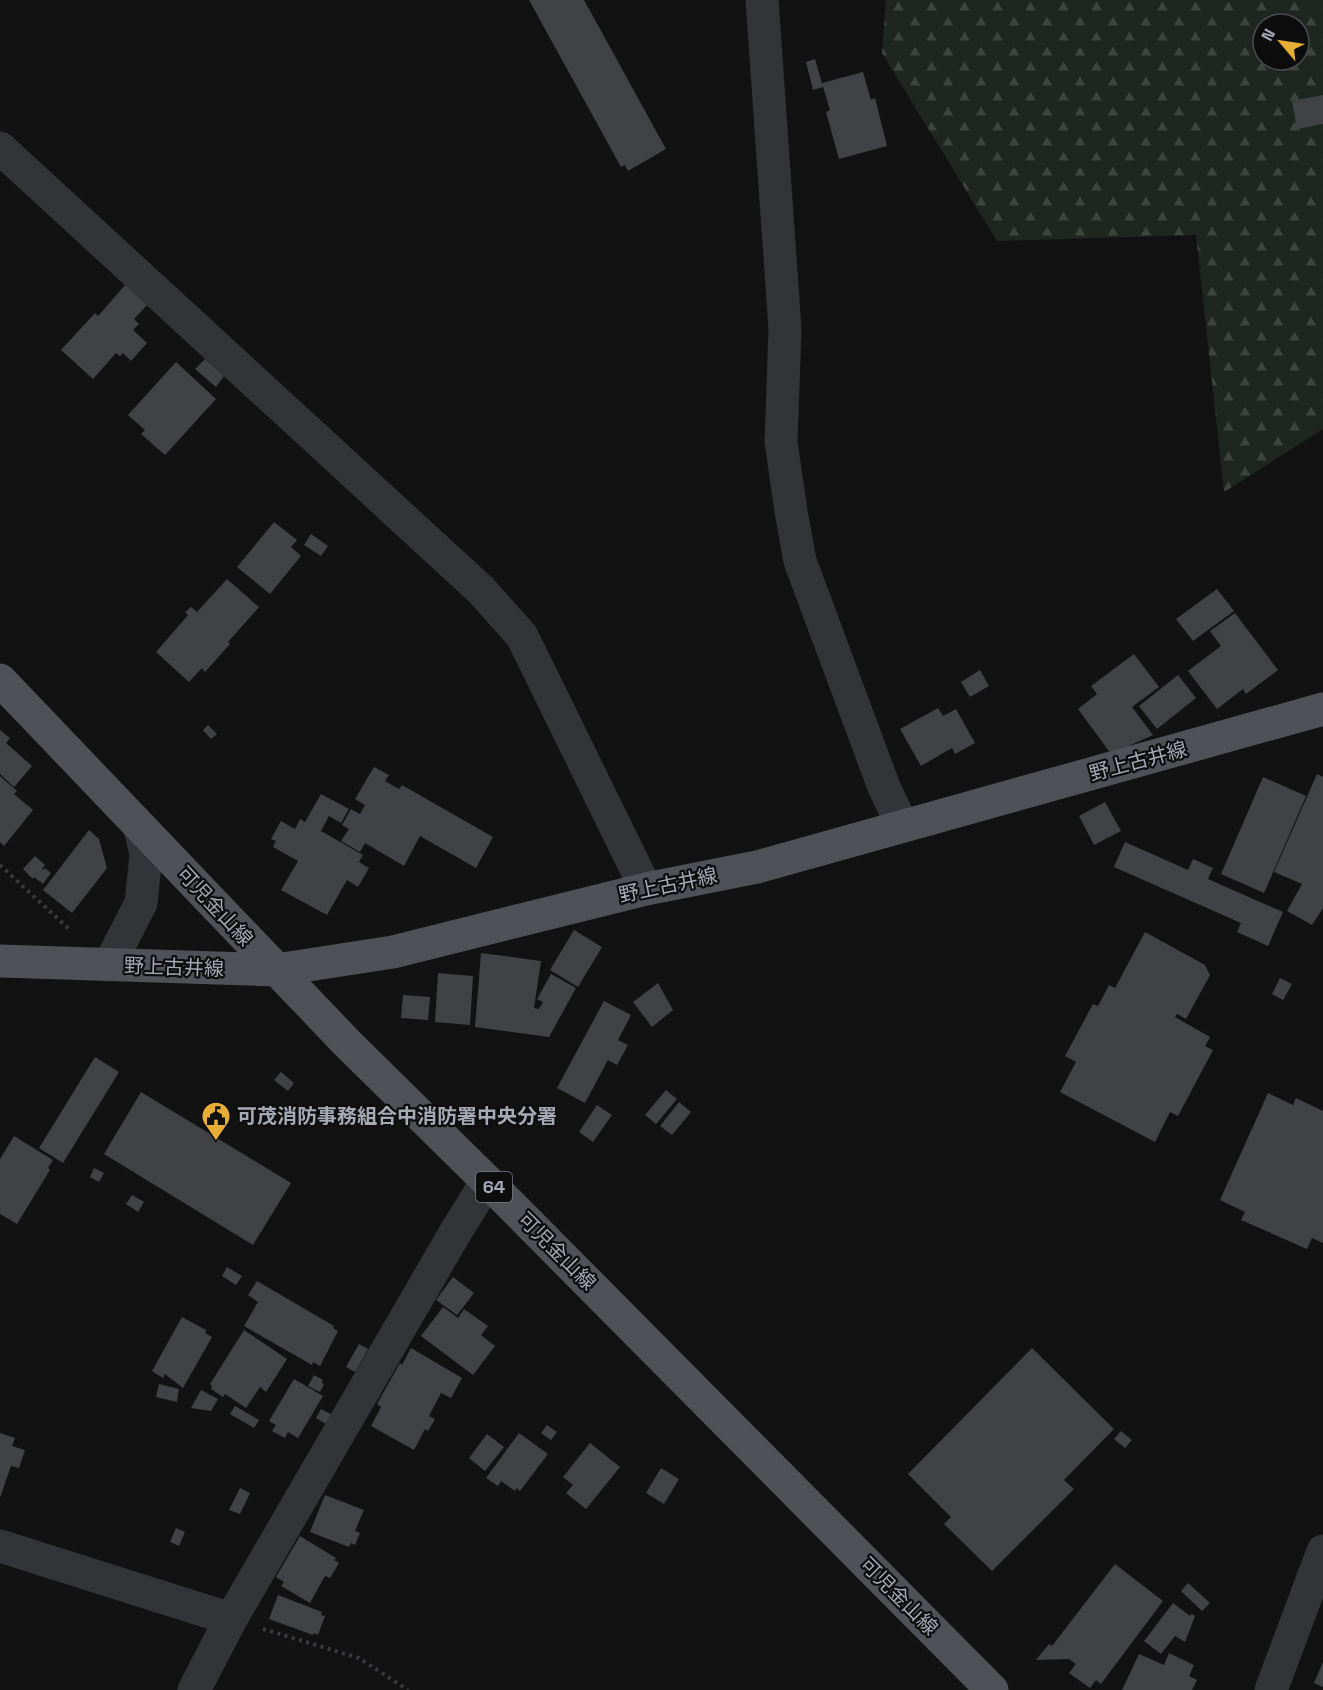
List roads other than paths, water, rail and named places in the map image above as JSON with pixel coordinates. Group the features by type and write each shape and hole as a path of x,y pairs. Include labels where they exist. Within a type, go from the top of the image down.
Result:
{"main road":[{"name":"可児金山線","path":"0,680 370,1067 487,1181 985,1687"},
{"name":"野上古井線","path":"0,961 276,970 393,952 646,889 757,867 1323,709"}],"street":[{"path":"762,0 785,329 781,442 791,511 800,561 884,787 902,825"},
{"path":"0,148 481,590 522,636 646,889"},
{"path":"109,965 141,903 146,855 140,827"},
{"path":"194,1690 231,1619 454,1233 487,1181"},
{"path":"0,1546 231,1619"},
{"path":"1270,1690 1323,1551"}],"place":[{"name":"可茂消防事務組合中消防署中央分署","path":"216,1142"}]}
